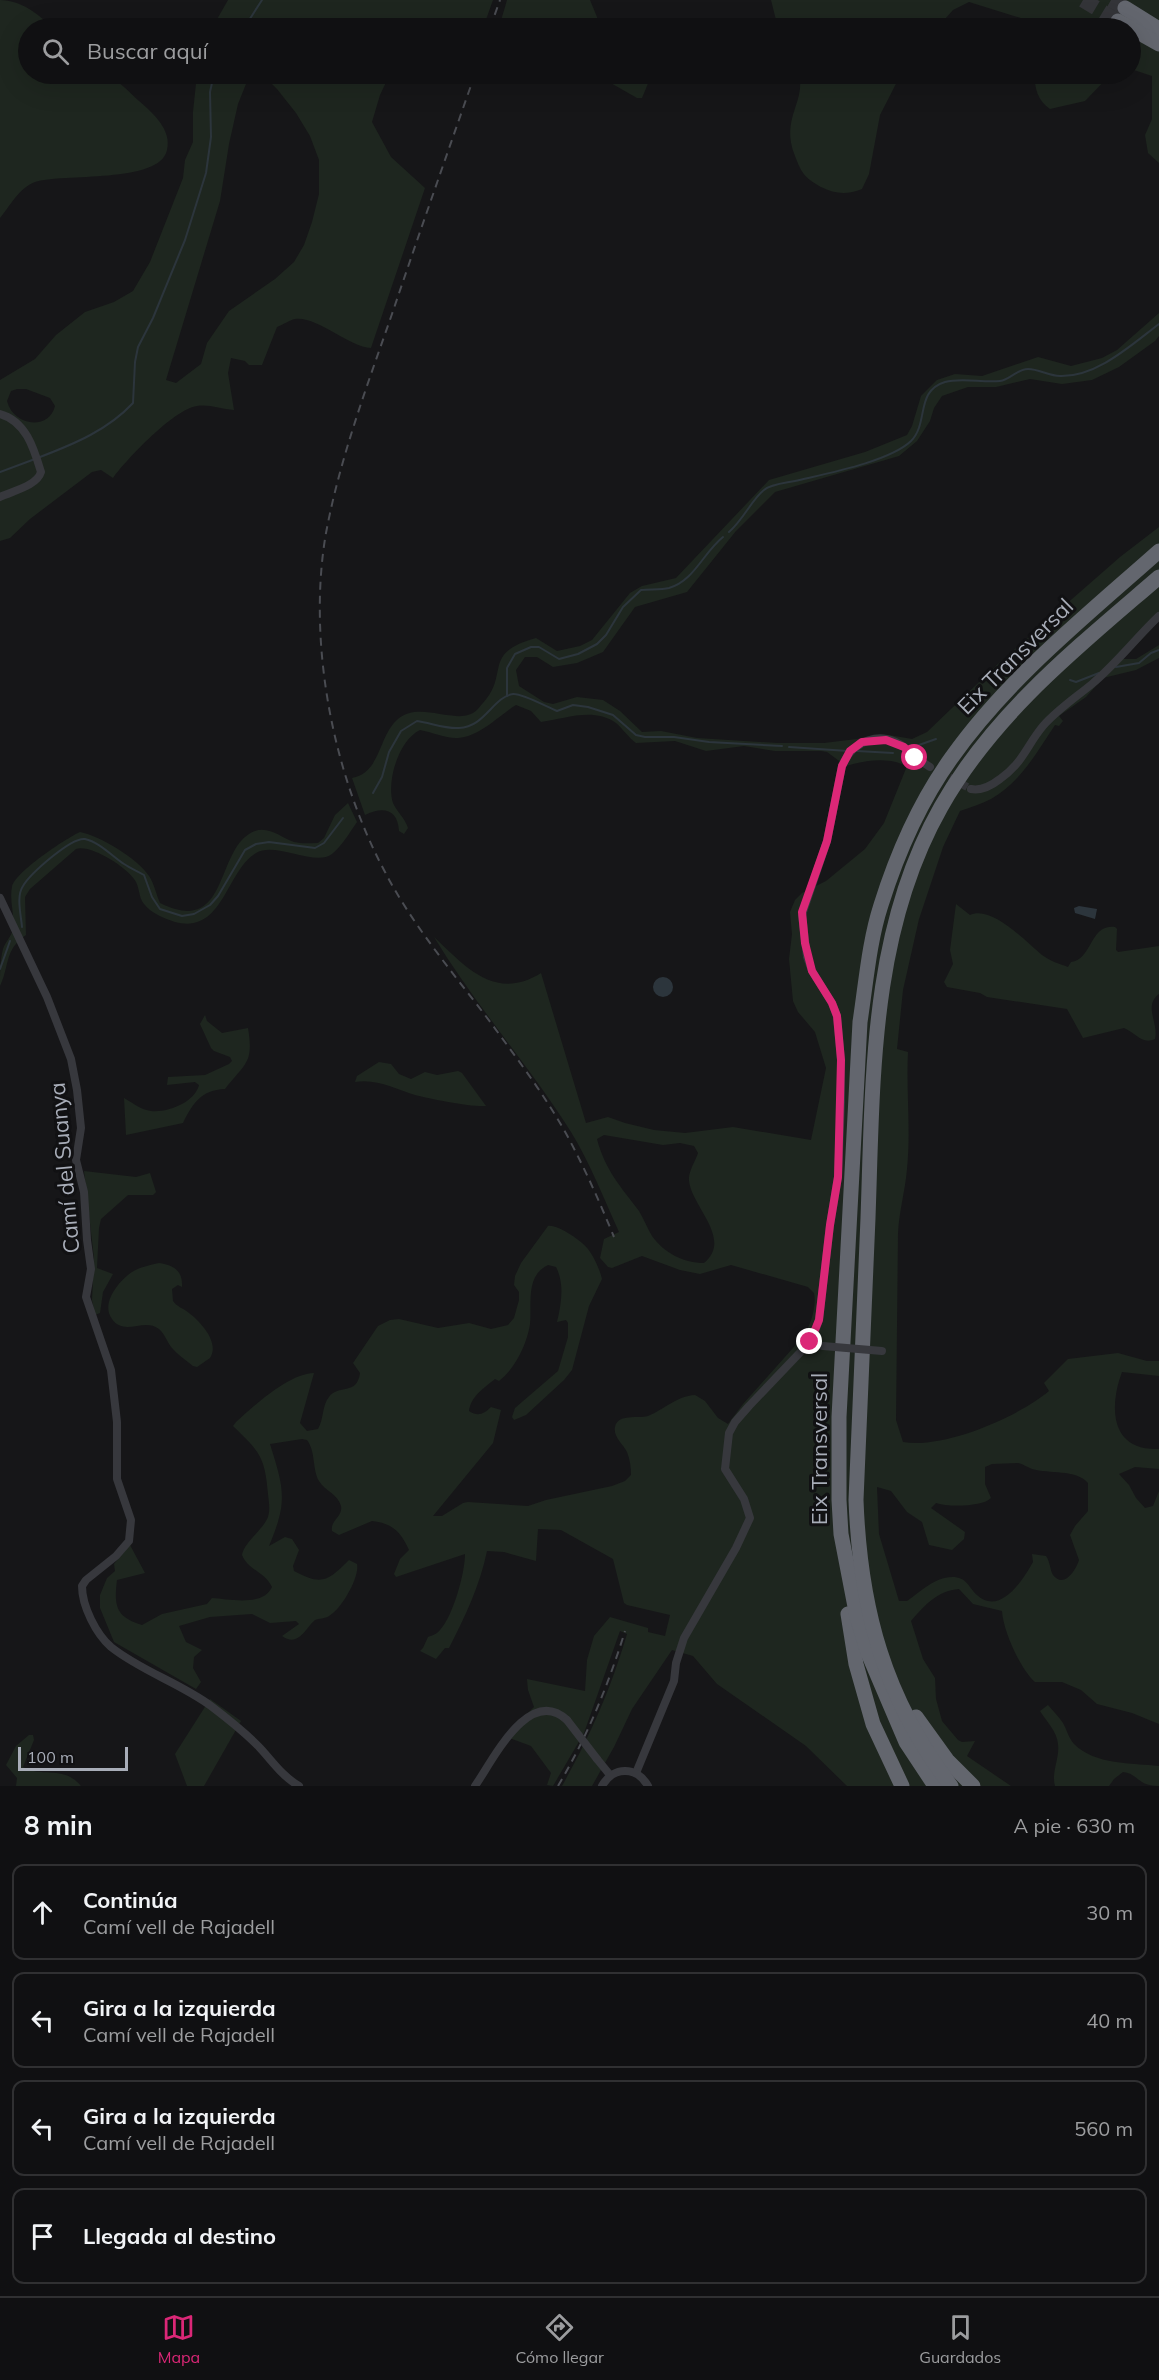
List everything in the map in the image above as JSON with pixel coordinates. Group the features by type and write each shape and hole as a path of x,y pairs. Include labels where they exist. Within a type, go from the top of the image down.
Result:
{"highway":[{"path":"1127,18 1122,14 1132,18"},
{"path":"1141,22 1159,29"},
{"path":"1141,29 1159,44"},
{"name":"Eix Transversal","path":"935,1786 906,1742 868,1653 857,1617 841,1534 839,1418 860,1022 868,962 881,906 924,800 951,757 994,704 1025,673 1159,551"},
{"name":"Eix Transversal","path":"951,1786 920,1741 900,1704 876,1646 861,1574 856,1500 870,1154 885,963 897,911 912,868 941,808 968,766 1007,716 1043,678 1159,577"},
{"path":"841,1534 840,1568 856,1664 873,1724 902,1786"},
{"path":"876,1646 912,1711 947,1760 973,1786"}],"street":[{"path":"0,414 16,421 29,440 40,472 32,483 0,497"},
{"path":"971,789 987,788 1022,760 1042,728 1093,683 1159,616"},
{"path":"636,1773 674,1681 676,1662 684,1638 736,1548 750,1518 744,1499 725,1469 729,1433 749,1406 810,1342 819,1320 838,1177 841,1060 837,1016 832,1003 814,977 807,957 802,922 803,908 827,841 842,766 854,747 867,741 891,741 904,747 930,768"},
{"name":"Camí del Suanya","path":"0,898 47,997 71,1059 81,1128 76,1160 84,1192 91,1269 86,1297 111,1370 115,1397 117,1479 131,1520 129,1541 116,1556 86,1580 82,1586 86,1603 98,1632 111,1647 208,1703 236,1725 285,1778 299,1786"},
{"path":"810,1342 815,1345 886,1351"},
{"path":"475,1786 519,1723 533,1714 550,1710 559,1713 567,1720 610,1775"},
{"path":"602,1786 610,1775 623,1770 636,1773 648,1786"}],"shaded area":[{"path":"0,0 22,5 41,18 18,18 18,84 121,84 160,122 168,143 167,150 160,161 147,168 129,173 35,182 20,193 0,218"},
{"path":"228,0 493,0 487,18 218,18"},
{"path":"507,0 590,0 597,18 502,18"},
{"path":"771,0 1159,0 1159,163 1148,153 1145,135 1152,119 1152,76 1141,72 1141,18 1021,18 969,2 953,10 946,18 776,18"},
{"path":"196,84 246,84 238,104 229,144 220,201 166,380 176,383 201,364 207,343 229,311 275,279 294,262 304,245 312,222 319,194 319,160 310,136 296,113 272,84 385,84 372,122 391,157 425,188 371,348 353,343 304,319 295,319 277,327 262,365 249,365 245,361 231,358 228,373 234,410 211,406 187,409 152,436 113,478 101,470 92,472 30,519 10,538 0,541 0,380 35,359 56,335 85,312 114,302 133,291 150,262 183,178 185,160 193,142","holes":["17,389 26,389 50,398 55,406 51,414 39,422 23,420 16,416 7,401 11,391"]},
{"path":"612,84 648,84 642,98 637,98"},
{"path":"800,84 896,84 880,115 869,174 862,189 846,193 831,191 821,187 802,171 791,143 790,131"},
{"path":"1035,84 1101,84 1085,101 1050,109 1042,102"},
{"path":"1159,313 1159,336 1155,341 1119,367 1092,380 1062,384 1030,379 996,387 968,387 942,396 917,441 899,456 775,492 736,531 687,592 635,607 603,652 577,663 553,667 537,657 525,657 516,670 519,686 544,702 553,704 577,697 603,700 620,711 642,732 661,731 697,738 778,743 824,743 889,735 912,739 927,732 1000,662 1120,557 1159,527 1159,621 1123,659 1136,659 1159,645 1159,658 1136,670 1103,678 1086,697 1059,716 1063,721 1059,726 1055,725 1027,766 1011,784 991,799 960,811 943,847 919,919 903,990 897,1049 908,1052 909,1140 898,1234 896,1420 903,1442 939,1441 980,1429 1036,1401 1049,1391 1044,1383 1068,1359 1118,1353 1147,1361 1159,1361 1159,1376 1122,1372 1115,1399 1115,1412 1122,1435 1131,1443 1143,1448 1159,1449 1159,1469 1135,1467 1119,1474 1145,1508 1153,1506 1159,1491 1159,1724 1132,1713 1097,1704 1081,1690 1062,1682 1035,1682 1013,1649 1005,1628 1002,1611 973,1604 959,1589 938,1596 911,1621 923,1659 935,1678 936,1699 942,1721 958,1740 975,1741 967,1756 1011,1786 847,1786 806,1746 717,1684 693,1656 672,1650 632,1709 592,1786 562,1786 607,1693 627,1634 620,1631 584,1733 553,1786 547,1785 551,1773 531,1746 504,1736 534,1707 527,1679 585,1691 587,1660 594,1636 610,1617 648,1628 648,1632 665,1636 670,1615 624,1603 613,1559 561,1530 538,1529 536,1561 504,1552 487,1551 476,1588 461,1625 449,1648 445,1648 436,1659 420,1651 428,1637 439,1631 445,1623 454,1605 461,1583 465,1554 396,1577 394,1574 400,1559 409,1550 403,1538 390,1526 372,1521 339,1535 332,1531 341,1506 337,1498 319,1481 310,1445 307,1440 302,1439 270,1444 282,1495 279,1517 269,1546 285,1537 292,1539 299,1550 293,1566 294,1571 311,1579 330,1577 349,1560 357,1564 353,1585 334,1613 315,1620 302,1635 293,1640 282,1636 299,1624 296,1621 270,1623 252,1614 210,1617 179,1626 186,1642 202,1650 194,1657 193,1668 201,1682 196,1689 114,1642 100,1608 100,1595 107,1578 115,1571 114,1564 130,1545 145,1573 117,1580 116,1603 121,1614 142,1625 162,1614 207,1604 212,1598 254,1600 268,1593 272,1587 242,1555 246,1546 266,1521 269,1515 269,1505 263,1463 255,1449 233,1426 236,1422 283,1384 314,1373 300,1423 307,1431 318,1429 327,1400 333,1393 355,1385 360,1373 353,1363 378,1326 390,1320 399,1319 438,1328 469,1323 491,1329 508,1325 514,1318 519,1300 519,1292 514,1285 515,1276 521,1263 548,1226 563,1230 585,1246 595,1260 602,1279 589,1306 572,1370 526,1415 514,1420 512,1417 515,1408 558,1371 568,1337 566,1320 557,1322 561,1280 556,1267 548,1265 536,1276 533,1283 530,1324 519,1356 505,1376 499,1381 495,1379 482,1389 470,1406 469,1411 475,1414 483,1413 491,1407 501,1410 493,1443 433,1516 442,1516 468,1502 528,1506 625,1481 631,1475 631,1469 627,1452 615,1434 615,1427 620,1420 648,1416 676,1401 695,1395 705,1401 718,1418 728,1424 801,1339 814,1311 814,1293 808,1287 731,1265 700,1274 680,1270 642,1256 612,1268 608,1267 600,1258 604,1239 619,1232 584,1156 555,1107 467,987 434,937 469,969 495,982 509,984 524,981 541,973 586,1123 608,1117 654,1130 685,1133 733,1127 811,1140 826,1068 815,1032 798,1012 793,1001 789,959 792,934 790,912 795,900 802,893 826,881 865,849 884,823 907,766 892,761 877,760 846,766 827,752 821,751 775,751 744,746 706,751 675,741 636,743 616,723 607,718 579,715 541,722 531,711 516,705 474,734 458,738 420,730 406,743 396,762 391,784 393,803 408,828 404,834 399,831 396,818 388,811 383,810 365,815 352,778 369,769 391,726 407,714 426,712 465,716 474,712 491,692 499,665 508,650 536,638 557,651 580,646 592,640 630,593 642,586 676,578 769,480 865,452 907,435 921,396 937,380 955,374 982,376 1038,357 1071,366 1102,358 1117,350","holes":["604,1135 663,1145 680,1143 694,1146 698,1153 689,1181 713,1233 714,1244 712,1254 704,1263 675,1256 652,1236 639,1211 614,1178 604,1160 597,1139","1018,1463 1032,1469 1077,1476 1088,1483 1088,1511 1070,1535 1079,1560 1072,1573 1065,1579 1057,1579 1053,1575 1046,1556 1032,1554 1033,1562 1023,1578 1002,1599 986,1600 977,1595 964,1581 952,1577 934,1582 907,1601 899,1601 879,1534 877,1487 891,1491 907,1512 922,1522 929,1545 952,1550 964,1539 965,1532 931,1508 936,1503 965,1505 987,1501 991,1498 985,1484 985,1467 992,1464"]},
{"path":"348,803 357,822 332,854 316,858 274,850 256,853 237,873 214,911 204,919 191,924 175,922 154,913 144,904 136,882 123,868 98,853 82,848 76,849 30,889 25,897 26,935 14,946 0,986 3,949 13,929 11,892 15,881 42,856 80,832 98,838 127,855 149,876 160,903 183,911 199,909 210,900 242,840 255,831 270,831 297,843 318,843 324,838 335,815"},
{"path":"956,904 970,915 979,913 998,920 1045,957 1068,967 1071,962 1083,955 1101,930 1107,927 1117,929 1116,950 1118,952 1159,946 1159,994 1152,1004 1155,1039 1146,1041 1124,1028 1083,1038 1067,1009 987,997 980,993 947,987 944,982 953,964 950,950"},
{"path":"1079,906 1097,909 1095,919 1075,913 1074,908"},
{"path":"663,977 670,980 673,987 670,994 663,997 656,994 653,987 656,980"},
{"path":"205,1015 207,1021 222,1033 248,1028 250,1049 243,1068 225,1089 210,1092 199,1099 190,1109 183,1123 126,1135 124,1098 147,1110 158,1111 173,1108 192,1097 199,1085 195,1082 167,1085 168,1077 205,1075 232,1061 230,1057 211,1048 200,1024"},
{"path":"379,1062 391,1064 399,1074 411,1079 425,1072 437,1075 458,1071 462,1073 486,1106 431,1099 378,1083 355,1082 357,1076"},
{"path":"84,1171 136,1177 150,1173 156,1192 153,1195 128,1195 101,1219 97,1268 113,1274 103,1292 100,1313 95,1315 92,1300 94,1258"},
{"path":"159,1263 173,1267 179,1273 182,1287 178,1285 172,1289 173,1301 199,1322 211,1340 213,1346 210,1358 197,1367 174,1351 159,1329 147,1325 123,1326 117,1324 109,1313 110,1299 122,1280 135,1270"},
{"path":"210,1699 241,1721 204,1786 187,1786 175,1754"},
{"path":"1048,1705 1063,1723 1074,1744 1083,1751 1114,1762 1159,1766 1159,1786 1146,1784 1123,1772 1109,1786 1055,1786 1057,1739 1040,1711"},
{"path":"29,1735 33,1735 34,1740 23,1767 38,1772 68,1776 81,1786 16,1786 17,1778 6,1765 16,1746"}],"waterway":[{"path":"250,18 262,0"},
{"path":"40,457 102,429 133,403 138,347 153,318 185,240 206,173 211,137 212,84"},
{"path":"729,532 767,488 872,461 888,455 911,441 920,425 926,400 936,386 958,380 1000,381 1028,369 1052,375 1074,375 1100,366 1159,324"},
{"path":"0,472 35,459"},
{"path":"507,696 507,668 515,654 531,647 539,647 559,659 578,654 597,644 606,635 623,607 641,590 666,589 678,584 692,573 723,537"},
{"path":"1116,667 1139,663 1151,653 1159,650"},
{"path":"1070,680 1076,682 1099,673"},
{"path":"373,793 382,777 389,752 401,731 417,721 448,728 468,726 476,723 500,700 513,694 557,711 573,705 613,715 636,735 645,737 674,737 709,742 782,746"},
{"path":"916,746 936,739"},
{"path":"789,747 848,751"},
{"path":"857,751 893,753"},
{"path":"22,927 19,900 23,886 51,857 79,840 85,839 95,843 144,875 152,897 160,909 182,916 194,914 210,905 218,896 245,850 256,844 269,842 315,848 324,843 343,818"},
{"path":"0,969 10,941"}],"tunnel":[{"path":"1083,0 1113,18"},
{"path":"1111,0 1125,8"},
{"path":"939,772 971,789"}],"railway":[{"path":"494,18 500,0"},
{"path":"472,84 364,395 339,477 326,533 321,575 320,618 323,663 338,751 351,793 385,872 421,931 491,1023 551,1109 581,1163 614,1237"},
{"path":"558,1786 596,1711 625,1631"}],"route":[{"path":"810,1342 819,1320 821,1290 838,1177 841,1060 837,1016 832,1003 814,977 807,957 802,912 827,841 842,766 850,751 862,742 886,740 904,747 915,758"}]}
